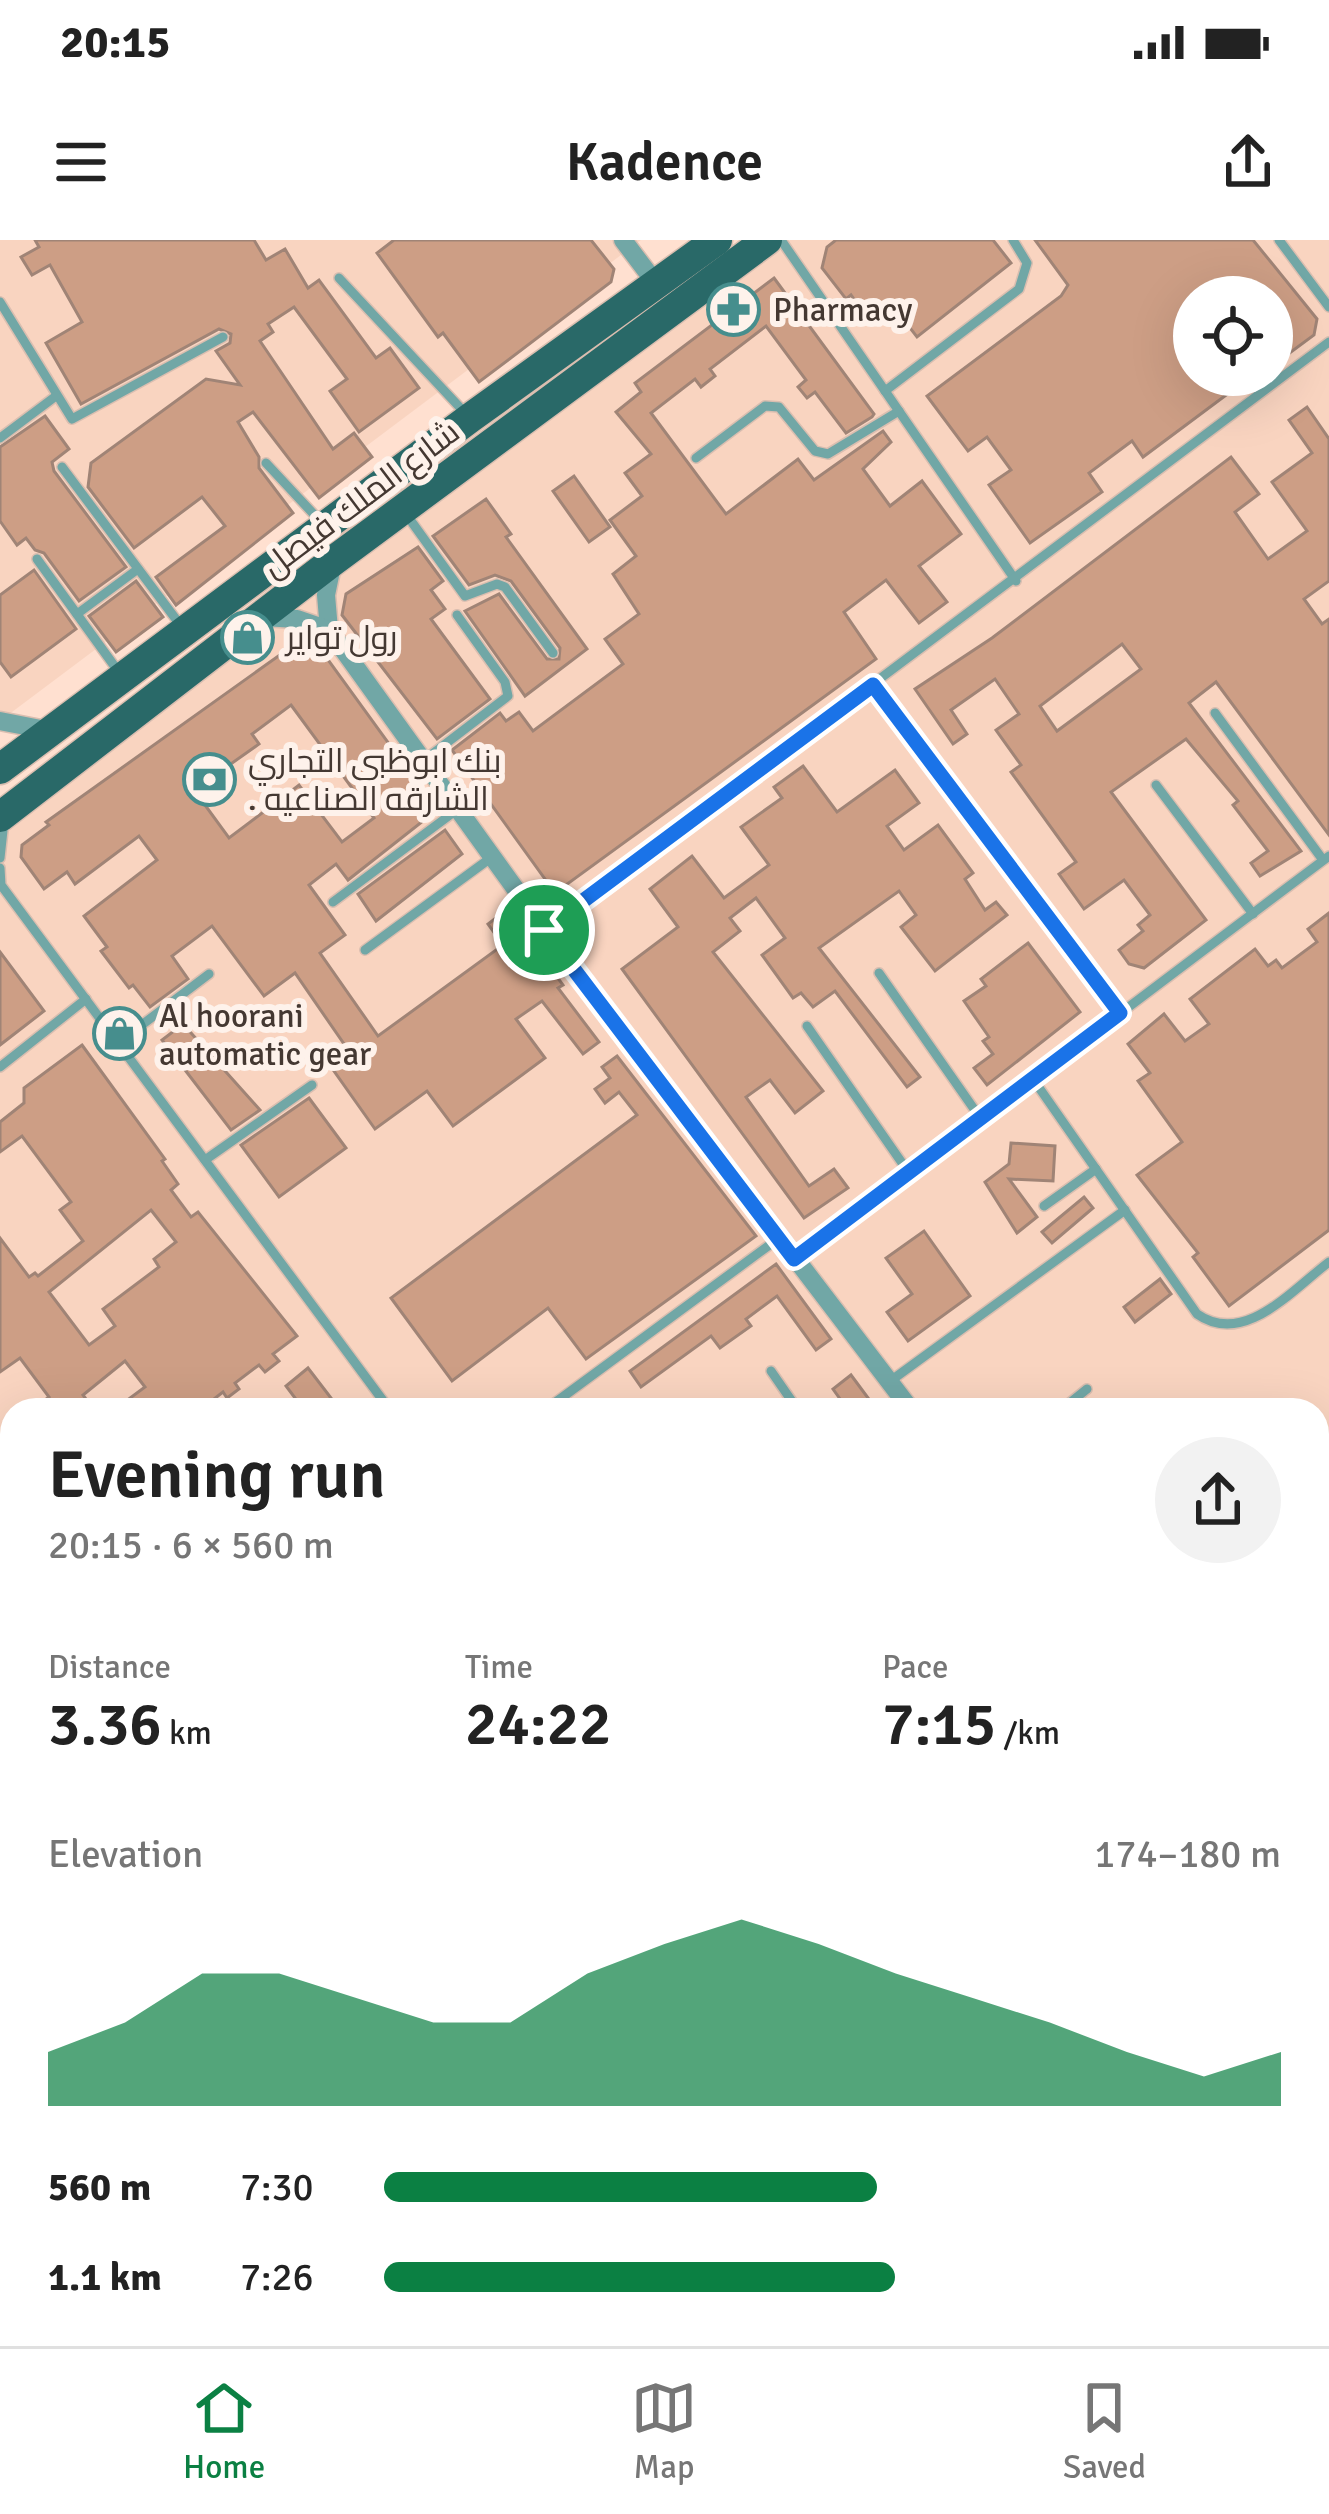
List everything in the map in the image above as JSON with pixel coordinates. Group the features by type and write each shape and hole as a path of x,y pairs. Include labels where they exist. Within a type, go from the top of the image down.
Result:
{"main road":[{"name":"شارع الملك فيصل","path":"0,769 717,240"},
{"name":"شارع الملك فيصل","path":"3,815 333,561 767,240"}],"street":[{"path":"623,240 657,285"},
{"path":"333,561 326,595 329,630 544,930 901,1398"},
{"path":"263,617 297,620 329,630"},
{"path":"0,721 52,731"}],"lane":[{"path":"781,240 1016,580"},
{"path":"885,392 1019,289 1027,263 1013,240"},
{"path":"1279,240 1329,307"},
{"path":"339,278 470,418"},
{"path":"0,302 69,417 77,419 223,338"},
{"path":"544,930 1329,342"},
{"path":"0,438 56,396"},
{"path":"696,458 765,406 779,407 811,446 828,454 898,411"},
{"path":"266,463 325,526"},
{"path":"62,466 185,632"},
{"path":"403,509 465,596 497,584 505,587 553,653"},
{"path":"37,559 123,678"},
{"path":"77,614 138,569"},
{"path":"423,760 508,696 505,682 458,615"},
{"path":"873,685 1120,1013"},
{"path":"794,1259 1326,858 1215,713"},
{"path":"1156,785 1253,914"},
{"path":"333,902 458,809"},
{"path":"0,858 3,815"},
{"path":"365,950 492,856"},
{"path":"0,868 1,885 380,1398"},
{"path":"879,973 981,1119"},
{"path":"118,1043 209,974"},
{"path":"0,1067 86,999"},
{"path":"807,1026 909,1172"},
{"path":"1033,1079 1198,1313 1211,1323 1239,1325 1254,1318 1328,1265"},
{"path":"205,1160 312,1084"},
{"path":"1044,1206 1096,1169"},
{"path":"889,1382 1125,1210"},
{"path":"561,1398 779,1238"},
{"path":"771,1371 790,1398"},
{"path":"1076,1398 1088,1389"}],"shaded area":[{"path":"0,240 641,240 0,721"},
{"path":"790,240 1329,240 1329,1398 0,1398 0,828"}],"building":[{"path":"35,240 254,240 266,260 285,249 308,288 319,280 376,358 390,348 419,388 359,432 330,391 347,379 294,307 268,324 273,332 260,341 333,449 354,433 372,457 319,498 253,412 238,422 259,457 259,468 293,513 176,605 156,577 225,526 202,497 134,548 88,487 91,463 206,379 240,385 216,351 230,343 231,334 219,329 81,404 46,343 82,322 50,265 32,275 21,257 39,247"},
{"path":"394,240 591,240 614,269 611,282 479,382 443,333 438,337 377,253"},
{"path":"836,240 993,240 1011,263 917,337 890,302 868,319 851,295 846,299 822,268 827,247"},
{"path":"1035,240 1253,240 1282,276 1173,276 1173,396 1225,396 1143,457 1132,441 1089,473 1102,492 1030,543 989,485 1011,470 987,437 968,451 927,396 1061,296 1068,285"},
{"path":"774,278 872,417 846,433 815,392 807,398 798,387 806,380 766,326 710,369 715,376 701,387 695,379 651,413 726,514 798,459 814,480 883,431 891,442 863,469 890,506 922,481 961,534 919,566 947,602 919,623 886,580 844,612 876,659 555,893 452,750 500,713 506,721 519,712 533,731 623,664 605,639 639,614 613,574 636,556 610,520 642,496 625,473 651,454 616,412 641,392 635,383"},
{"path":"1293,289 1317,319 1314,335 1293,350"},
{"path":"1307,407 1329,439 1329,581 1304,599 1322,624 1329,619 1329,835 1216,682 1189,703 1301,851 1260,876 1251,863 1268,851 1233,805 1238,801 1186,739 1111,792 1206,920 1144,968 1129,964 1119,950 1143,931 1138,925 1150,915 1124,880 1084,909 1059,874 1076,862 1011,772 1021,765 996,730 1019,714 995,679 951,710 967,734 953,744 915,689 992,638 1231,457 1259,494 1235,512 1268,559 1307,531 1272,482 1312,453 1289,420","holes":["1122,644 1141,669 1057,731 1040,706"]},
{"path":"45,416 69,449 52,462 54,471 126,567 79,601 44,553 26,538 17,545 0,521 0,447"},
{"path":"574,476 610,527 589,542 553,491"},
{"path":"486,499 511,534 506,537 587,649 525,696 465,611 499,594 547,659 559,659 560,648 511,581 495,575 469,585 433,536"},
{"path":"418,547 443,581 431,590 445,609 431,619 490,699 437,739 342,615 346,594"},
{"path":"34,570 76,629 11,677 0,662 0,595"},
{"path":"136,581 163,617 116,652 89,616"},
{"path":"305,637 313,639 437,810 348,880 336,864 309,885 345,935 320,953 378,1036 503,945 488,924 501,914 540,963 544,959 563,985 558,988 599,1042 583,1054 542,1001 516,1019 545,1058 453,1126 427,1091 375,1129 334,1071 353,1057 295,973 264,996 212,926 172,956 188,979 150,1007 133,985 129,988 101,951 107,947 84,916 157,860 139,836 75,884 67,872 44,889 21,857 22,845 49,825 46,822","holes":["291,705 374,818 342,842 299,785 229,838 194,790 259,744 252,734"]},
{"path":"803,766 837,812 895,770 919,803 887,826 904,850 938,825 973,873 965,879 985,910 996,902 1007,915 935,971 901,927 916,915 899,891 819,948 920,1077 907,1087 835,991 813,1007 801,993 793,998 762,955 785,938 756,898 730,918 740,931 713,952 823,1091 795,1113 770,1080 746,1097 809,1186 834,1169 848,1188 804,1218 622,969 678,927 650,889 692,856 724,898 769,865 741,827 782,798 774,787"},
{"path":"445,830 462,854 376,921 358,894"},
{"path":"1329,913 1329,1230 1229,1306 1193,1257 1198,1253 1137,1175 1182,1142 1138,1081 1150,1073 1128,1044 1164,1014 1185,1041 1209,1024 1190,999 1255,949 1268,966 1276,960 1282,968 1317,942 1308,929"},
{"path":"1028,943 1080,1012 987,1085 974,1068 993,1054 983,1041 989,1037 964,1001 986,986 981,979"},
{"path":"0,952 44,1011 0,1045"},
{"path":"183,1024 260,1110 231,1130 162,1040"},
{"path":"82,1045 165,1159 178,1184 171,1190 191,1217 198,1212 297,1336 273,1354 279,1361 265,1372 259,1365 235,1383 239,1389 227,1398 223,1392 215,1398 130,1398 145,1387 125,1361 83,1395 85,1398 48,1398 20,1358 0,1372 0,1238 29,1277 38,1276 83,1241 60,1210 71,1202 22,1136 0,1152 0,1122 24,1103 24,1088","holes":["151,1210 176,1242 154,1259 159,1267 103,1309 115,1326 89,1345 49,1292"]},
{"path":"617,1056 756,1236 586,1359 548,1308 452,1381 391,1298 637,1115 619,1092 605,1103 595,1089 610,1078 602,1067"},
{"path":"309,1098 346,1148 279,1197 241,1145"},
{"path":"1011,1143 1055,1146 1053,1181 1009,1179 1037,1217 1017,1233 985,1182 1009,1164"},
{"path":"1084,1197 1093,1208 1052,1243 1042,1232"},
{"path":"924,1231 970,1296 908,1341 887,1312 912,1294 886,1258"},
{"path":"776,1264 831,1339 816,1350 777,1296 746,1319 751,1326 720,1348 711,1336 641,1387 630,1371"},
{"path":"1160,1279 1171,1294 1135,1322 1124,1307"},
{"path":"308,1368 331,1398 295,1398 286,1386"},
{"path":"851,1375 868,1398 839,1398 833,1389"}],"place":[{"name":"Pharmacy","path":"734,309"},
{"name":"رول تواير","path":"247,637"},
{"name":"بنك ابوظبي التجاري . الشارقه الصناعيه","path":"209,779"},
{"name":"Al hoorani automatic gear","path":"120,1034"}],"route":[{"path":"873,685 1120,1013 794,1259 544,930 873,685"}]}
